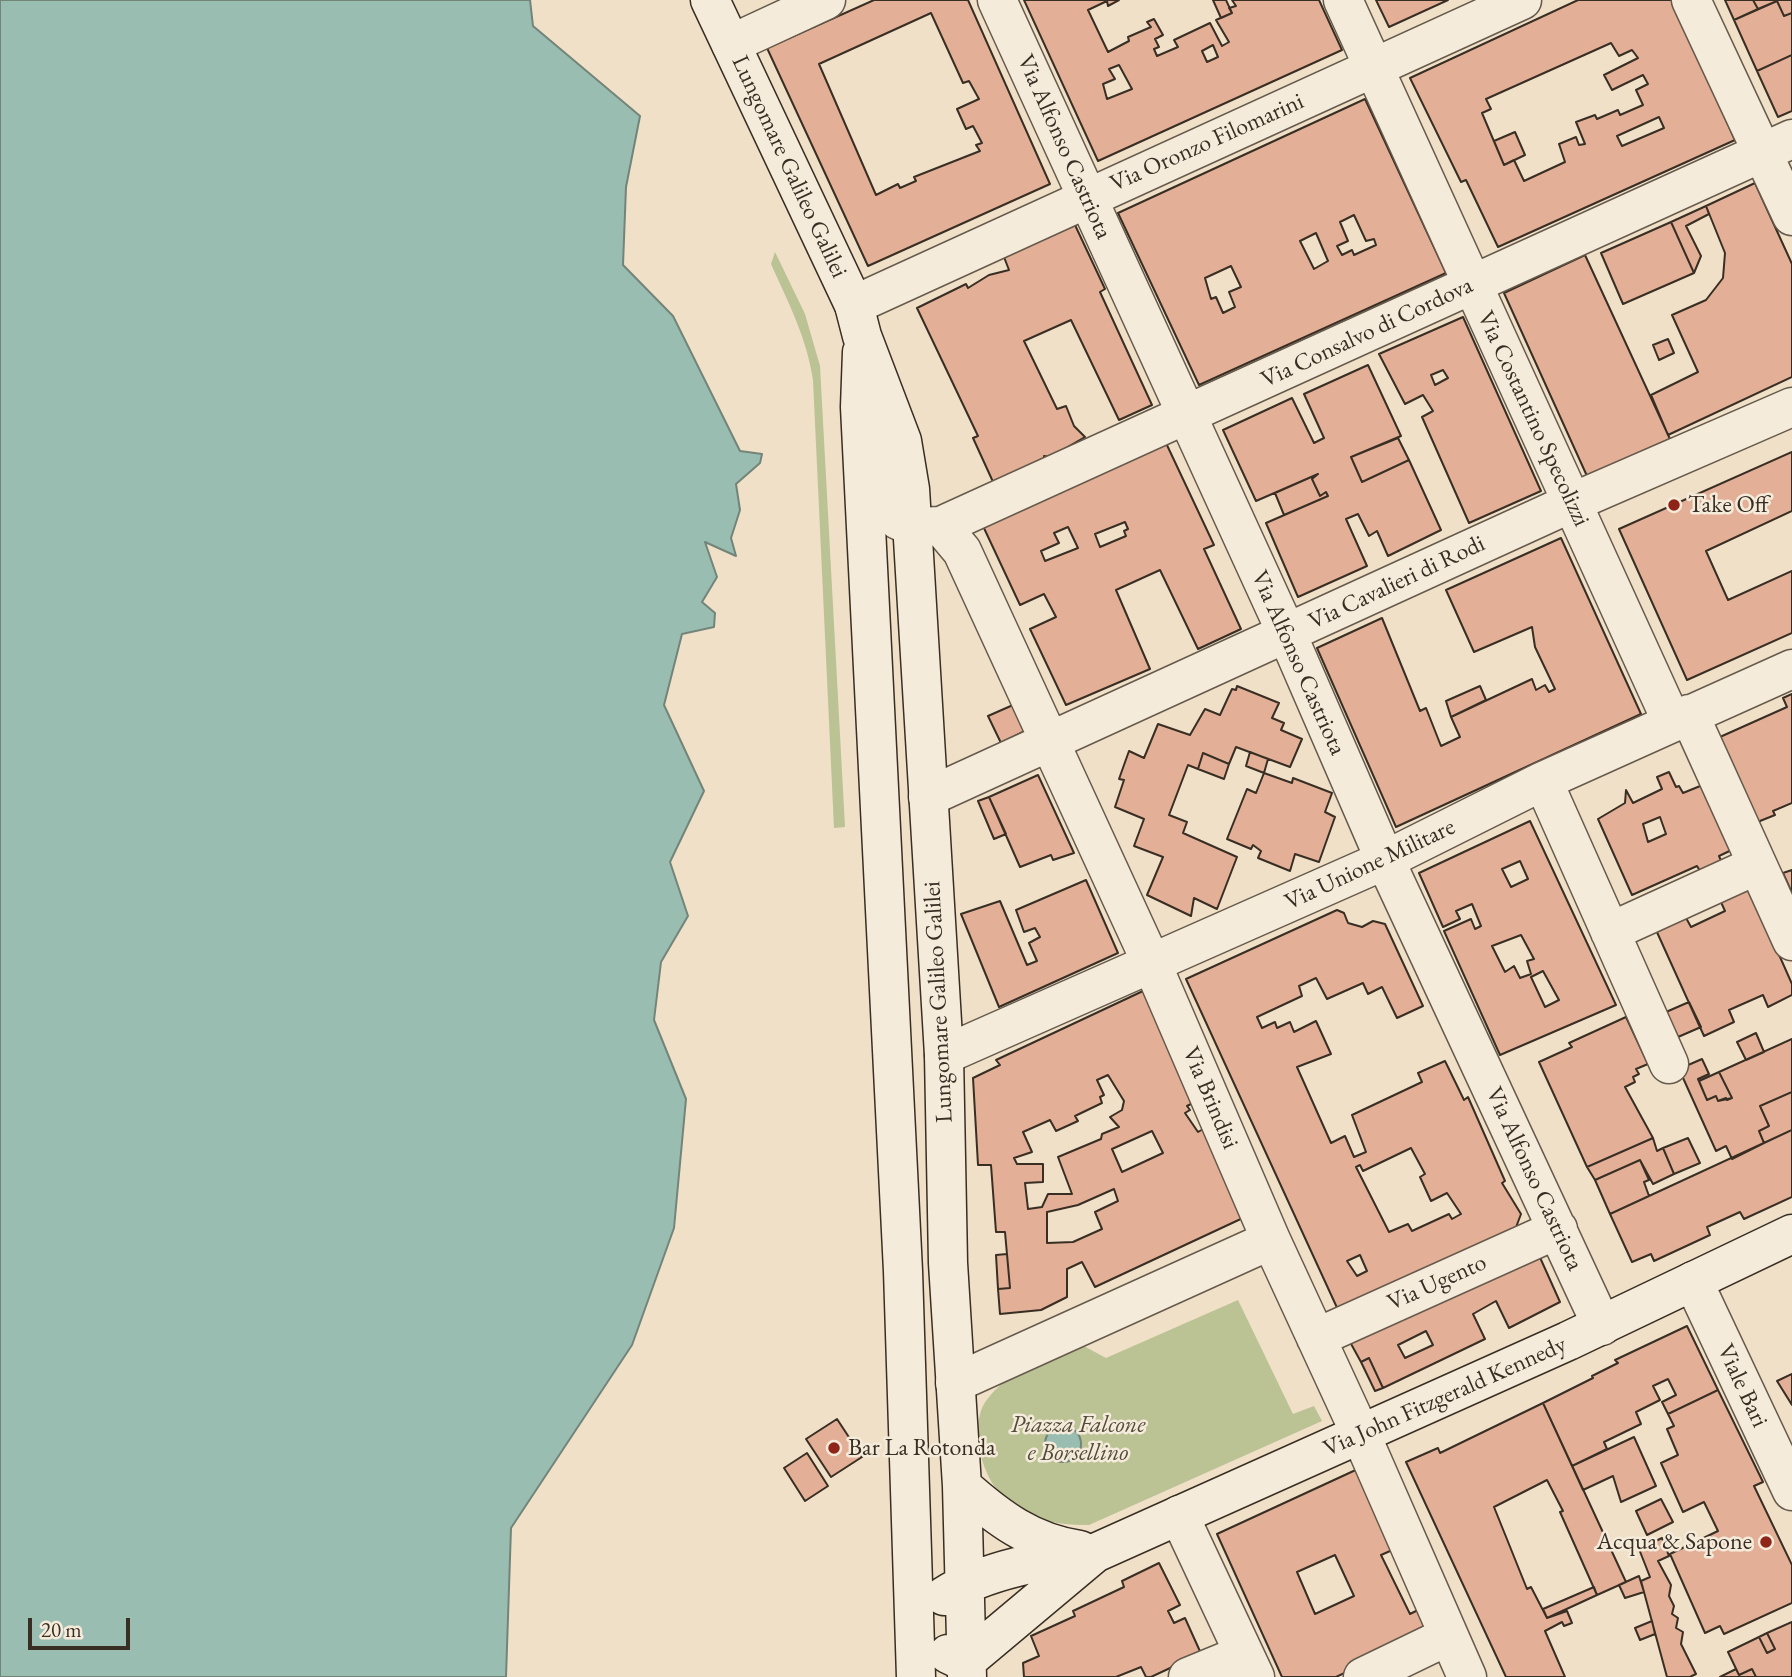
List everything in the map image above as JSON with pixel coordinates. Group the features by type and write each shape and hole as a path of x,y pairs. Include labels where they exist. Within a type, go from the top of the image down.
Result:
{"street":[{"name":"Lungomare Galileo Galilei","path":"710,0 858,320 902,441 927,526 922,654 944,1055 948,1263 962,1486 966,1669"},
{"path":"731,44 826,0"},
{"name":"Via Alfonso Castriota","path":"997,0 1287,634 1385,860 1602,1326"},
{"name":"Via Costantino Specolizzi","path":"1343,0 1571,503 1757,866 1792,941"},
{"name":"Via Oronzo Filomarini","path":"858,320 1086,198 1522,0"},
{"path":"1691,0 1777,146 1792,216"},
{"name":"Via Consalvo di Cordova","path":"927,526 1186,416 1777,146"},
{"name":"Lungomare Galileo Galilei","path":"858,320 860,407 903,1271 916,1677"},
{"name":"Via Brindisi","path":"860,407 874,426 886,450 891,508 898,520 927,526 962,551 1153,964 1271,1240 1361,1435 1467,1677"},
{"name":"Via Cavalieri di Rodi","path":"880,801 928,797 1571,503 1792,407"},
{"path":"873,653 922,654"},
{"name":"Via Unione Militare","path":"944,1055 1385,860 1543,781 1792,669"},
{"path":"1543,781 1669,1064"},
{"path":"1610,932 1757,866"},
{"path":"891,1055 944,1055"},
{"name":"Via Ugento","path":"1316,1338 1558,1229"},
{"path":"955,1383 1271,1240"},
{"name":"Via John Fitzgerald Kennedy","path":"1096,1553 1602,1326 1693,1281 1790,1241"},
{"name":"Viale Bari","path":"1693,1281 1792,1491"},
{"path":"962,1486 999,1518 1034,1538 1054,1546 1096,1553"},
{"path":"1179,1515 1249,1665 1188,1677"},
{"path":"1096,1553 966,1669 913,1628 937,1601 964,1584 1050,1560 1096,1553"},
{"path":"1363,1677 1448,1636"}],"green space":[{"path":"775,252 805,314 820,366 845,827 834,828 813,380 802,335 771,264"},
{"name":"Piazza Falcone e Borsellino","path":"1238,1300 1293,1414 1314,1406 1322,1421 1089,1525 1049,1522 1032,1516 1017,1509 993,1485 979,1448 978,1424 986,1401 1005,1381 1029,1366 1080,1344 1106,1358"}],"water":[{"path":"0,0 530,0 533,26 640,116 626,187 623,265 673,316 740,451 762,454 760,463 736,484 740,510 731,538 736,556 705,542 717,577 702,602 715,613 714,627 682,634 664,705 704,791 670,862 688,916 661,962 654,1020 686,1099 674,1228 632,1345 511,1528 506,1677 0,1677"},
{"path":"1063,1426 1076,1431 1081,1444 1076,1457 1063,1462 1050,1457 1045,1444 1050,1431"}],"building":[{"path":"874,0 968,0 1050,184 868,266 767,48","holes":["931,13 963,83 969,81 979,99 957,109 966,129 973,126 982,143 976,145 980,151 914,177 916,181 900,188 898,184 876,195 819,64"]},
{"path":"1024,0 1119,0 1108,6 1107,1 1088,10 1108,52 1129,41 1128,37 1151,27 1147,22 1154,19 1163,35 1155,39 1159,47 1154,49 1157,56 1178,47 1174,40 1210,23 1222,46 1229,42 1216,20 1232,13 1229,8 1236,6 1232,0 1319,0 1342,50 1098,161","holes":["1213,45 1218,57 1207,62 1202,51","1119,65 1132,89 1107,99 1103,84 1115,79 1109,69"]},
{"path":"1213,0 1226,0 1232,13 1221,18"},
{"path":"1376,0 1448,0 1389,27"},
{"path":"1578,0 1672,0 1735,140 1498,247 1466,180 1461,182 1410,78","holes":["1611,43 1619,56 1632,50 1638,58 1604,75 1612,90 1643,75 1648,84 1636,90 1643,105 1620,115 1618,110 1597,119 1595,115 1576,122 1585,144 1579,145 1576,137 1559,144 1565,162 1524,181 1514,160 1504,165 1482,113 1491,109 1486,99","1659,117 1664,128 1622,146 1617,136"]},
{"path":"1725,0 1753,0 1758,9 1734,20"},
{"path":"1753,0 1792,0 1792,13 1784,16 1777,1 1758,9"},
{"path":"1777,1 1784,16 1792,13 1792,55 1757,71 1734,20"},
{"path":"1792,55 1792,111 1778,117 1757,71"},
{"path":"1365,99 1446,273 1199,385 1118,213","holes":["1354,215 1366,241 1374,239 1376,245 1354,255 1352,250 1342,255 1337,246 1348,241 1340,222","1316,233 1328,261 1314,269 1300,241","1231,266 1241,287 1229,292 1235,307 1223,313 1216,297 1211,299 1205,278"]},
{"path":"1515,132 1525,155 1504,165 1494,141"},
{"path":"1755,183 1792,264 1792,377 1668,435 1651,395 1698,372 1672,315 1706,300 1723,278 1725,253 1706,206"},
{"path":"1706,206 1709,214 1686,226 1701,256 1694,273 1671,222"},
{"path":"1671,222 1694,273 1623,304 1601,253"},
{"path":"1075,225 1105,289 1100,292 1152,405 1119,420 1071,320 1024,341 1057,409 1066,406 1074,426 1085,437 1050,457 1044,456 1045,462 994,484 973,438 978,436 917,308 966,284 968,288 989,275 1009,270 1004,257"},
{"path":"1585,255 1670,439 1587,476 1504,293"},
{"path":"1463,317 1541,491 1469,523 1422,417 1433,411 1423,395 1405,404 1379,354","holes":["1443,370 1448,378 1435,385 1431,375"]},
{"path":"1668,339 1674,353 1659,360 1653,345"},
{"path":"1368,365 1401,436 1351,457 1362,482 1409,460 1441,530 1388,556 1377,531 1369,536 1358,514 1346,519 1367,566 1298,597 1266,523 1328,496 1326,492 1320,496 1312,479 1318,474 1256,501 1223,430 1292,398 1314,443 1324,438 1304,394"},
{"path":"1398,438 1409,460 1362,482 1351,457"},
{"path":"1166,443 1214,545 1204,549 1241,629 1198,649 1160,570 1116,590 1150,669 1066,705 1030,629 1056,617 1044,594 1020,605 983,526","holes":["1125,522 1128,529 1124,531 1126,536 1100,547 1095,534","1068,527 1078,548 1045,561 1041,551 1059,543 1054,533"]},
{"path":"1792,452 1792,511 1706,551 1728,600 1792,571 1792,633 1687,680 1619,529"},
{"path":"1318,474 1312,479 1320,496 1326,492 1328,496 1284,515 1275,493"},
{"path":"1561,538 1641,714 1396,827 1317,648 1382,618 1420,711 1426,708 1441,746 1460,737 1451,717 1532,679 1536,690 1545,685 1549,692 1555,689 1535,647 1532,627 1474,652 1446,590"},
{"path":"1237,686 1279,703 1272,718 1284,723 1281,730 1302,739 1290,767 1236,747 1229,764 1203,753 1198,769 1188,765 1169,815 1187,822 1183,833 1237,857 1217,909 1194,898 1191,916 1147,895 1163,857 1134,846 1144,819 1115,807 1124,780 1119,779 1129,751 1144,758 1158,724 1190,735 1205,709 1220,715 1232,689 1236,690"},
{"path":"1480,686 1486,700 1451,717 1446,701"},
{"path":"1792,694 1792,803 1773,811 1775,815 1750,825 1711,741 1787,707 1783,698"},
{"path":"1013,705 1025,731 1001,743 988,716"},
{"path":"1250,752 1268,759 1264,773 1246,766"},
{"path":"1203,753 1229,764 1224,779 1198,769"},
{"path":"1669,772 1676,787 1679,786 1683,793 1710,782 1738,847 1719,856 1724,868 1703,876 1697,866 1632,895 1598,819 1625,803 1626,790 1633,803 1662,789 1657,777","holes":["1660,817 1666,834 1648,842 1643,824"]},
{"path":"1264,773 1292,783 1293,778 1332,793 1325,812 1335,817 1319,862 1295,854 1290,871 1258,858 1261,851 1253,845 1251,849 1227,839 1247,789 1256,793"},
{"path":"1038,775 1074,853 1053,860 1051,855 1020,867 989,797"},
{"path":"989,797 1006,834 994,839 978,801"},
{"path":"1530,821 1616,1005 1500,1055 1444,931 1471,919 1475,929 1481,926 1472,904 1456,911 1460,919 1443,927 1419,873","holes":["1520,861 1528,879 1511,887 1502,869","1521,935 1534,959 1527,961 1531,974 1520,978 1514,966 1505,972 1492,946","1543,971 1559,1000 1545,1007 1531,977"]},
{"path":"1792,870 1792,893 1783,873"},
{"path":"1086,880 1118,953 999,1007 961,914 1000,901 1027,965 1037,961 1029,943 1040,937 1035,928 1024,932 1016,910"},
{"path":"1749,887 1792,984 1792,995 1768,1007 1763,995 1729,1010 1734,1022 1704,1036 1656,930 1685,916 1691,927 1725,911 1720,900"},
{"path":"1337,910 1344,913 1348,923 1362,927 1373,921 1385,924 1423,1006 1397,1018 1382,987 1368,994 1363,983 1327,999 1316,978 1299,986 1302,996 1257,1017 1262,1028 1275,1022 1277,1028 1290,1022 1294,1032 1316,1021 1331,1054 1297,1067 1331,1143 1345,1136 1354,1157 1366,1152 1352,1115 1422,1082 1418,1073 1445,1061 1464,1100 1468,1097 1505,1181 1502,1183 1521,1214 1515,1230 1339,1312 1186,979","holes":["1411,1148 1425,1174 1420,1177 1431,1201 1447,1193 1461,1214 1452,1219 1449,1214 1412,1231 1408,1224 1389,1232 1356,1167 1360,1165 1363,1171","1360,1255 1367,1271 1357,1276 1347,1261"]},
{"path":"1143,991 1195,1102 1187,1106 1190,1110 1185,1113 1198,1132 1205,1128 1245,1217 1095,1287 1082,1262 1067,1269 1067,1297 1041,1310 1000,1314 998,1289 1010,1288 1005,1232 996,1232 991,1165 978,1165 973,1078 1000,1065 996,1060","holes":["1108,1075 1124,1101 1122,1110 1110,1117 1119,1127 1102,1134 1101,1139 1058,1157 1072,1194 1048,1194 1042,1207 1028,1209 1025,1183 1043,1182 1043,1164 1017,1164 1014,1158 1032,1152 1023,1132 1050,1120 1056,1131 1078,1121 1075,1116 1102,1103 1100,1097 1104,1095 1097,1080","1152,1131 1163,1153 1122,1172 1112,1149","1114,1189 1118,1201 1095,1212 1102,1229 1073,1242 1047,1243 1047,1212 1078,1205"]},
{"path":"1689,1002 1701,1027 1678,1037 1666,1012"},
{"path":"1626,1017 1648,1064 1636,1069 1639,1074 1633,1077 1635,1082 1625,1087 1653,1138 1587,1167 1539,1062 1572,1047 1569,1043"},
{"path":"1756,1033 1764,1052 1746,1060 1737,1042"},
{"path":"1792,1039 1792,1092 1760,1106 1769,1126 1759,1131 1764,1143 1732,1159 1726,1146 1716,1151 1679,1069 1702,1059 1709,1074 1698,1079 1707,1100 1716,1096 1718,1101 1727,1100 1732,1098 1719,1072"},
{"path":"1719,1072 1732,1098 1718,1101 1716,1096 1707,1100 1699,1081"},
{"path":"1792,1092 1792,1130 1764,1143 1759,1131 1769,1126 1760,1106"},
{"path":"1792,1130 1792,1197 1744,1219 1740,1212 1707,1227 1710,1235 1654,1261 1651,1254 1632,1262 1610,1214"},
{"path":"1653,1138 1657,1151 1663,1148 1674,1174 1653,1184 1640,1160 1595,1180 1587,1167"},
{"path":"1688,1138 1700,1163 1674,1174 1663,1148"},
{"path":"1640,1160 1649,1180 1644,1182 1649,1196 1610,1214 1595,1180"},
{"path":"1538,1253 1560,1302 1509,1328 1496,1301 1473,1314 1485,1339 1383,1388 1369,1358 1361,1362 1350,1342","holes":["1426,1331 1433,1345 1405,1358 1398,1345"]},
{"path":"1007,1254 1010,1288 998,1289 996,1255"},
{"path":"1687,1326 1718,1390 1668,1414 1662,1402 1676,1395 1668,1379 1653,1386 1660,1400 1636,1412 1641,1424 1604,1442 1607,1449 1572,1466 1543,1403 1618,1363 1615,1360"},
{"path":"1369,1358 1383,1388 1375,1391 1361,1362"},
{"path":"1792,1374 1792,1405 1777,1381"},
{"path":"1718,1390 1763,1482 1754,1486 1792,1565 1792,1603 1724,1634 1720,1626 1705,1633 1670,1554 1718,1531 1704,1502 1683,1512 1661,1463 1678,1455 1667,1429 1674,1426 1668,1414"},
{"path":"1543,1403 1626,1582 1597,1595 1560,1512 1563,1511 1547,1480 1494,1507 1527,1589 1531,1587 1547,1618 1567,1611 1572,1623 1564,1626 1562,1622 1545,1631 1565,1677 1506,1677 1406,1462 1438,1448 1440,1453"},
{"name":"Bar La Rotonda","path":"837,1419 862,1457 831,1477 806,1439"},
{"path":"1634,1437 1656,1486 1621,1502 1613,1476 1583,1490 1572,1466"},
{"path":"807,1453 828,1486 805,1501 784,1468"},
{"path":"1360,1468 1397,1548 1381,1555 1410,1614 1422,1608 1432,1632 1336,1677 1282,1677 1217,1534","holes":["1335,1555 1354,1596 1315,1614 1297,1572"]},
{"path":"1661,1499 1673,1522 1647,1535 1636,1511"},
{"path":"1662,1538 1669,1556 1658,1561 1671,1585 1669,1596 1674,1606 1672,1614 1678,1618 1676,1628 1683,1632 1681,1644 1696,1674 1690,1677 1667,1677 1641,1581 1650,1577 1639,1549"},
{"path":"1159,1563 1180,1605 1168,1611 1174,1623 1185,1618 1203,1658 1183,1662 1151,1677 1146,1677 1141,1667 1116,1677 1024,1677 1023,1663 1039,1656 1031,1636 1075,1616 1073,1611 1124,1587 1122,1581"},
{"path":"1639,1576 1644,1592 1625,1598 1619,1585"},
{"path":"1594,1587 1597,1595 1547,1618 1543,1609"},
{"path":"1652,1621 1655,1634 1640,1640 1635,1628"},
{"path":"1792,1622 1792,1677 1756,1677 1752,1669 1739,1675 1728,1652 1759,1637 1767,1653 1775,1649 1767,1633"},
{"path":"1767,1633 1775,1649 1767,1653 1759,1637"},
{"path":"1736,1669 1739,1675 1752,1669 1756,1677 1720,1677"}],"place":[{"name":"Take Off","path":"1674,505"},
{"name":"Bar La Rotonda","path":"834,1448"},
{"name":"Acqua & Sapone","path":"1766,1542"}]}
